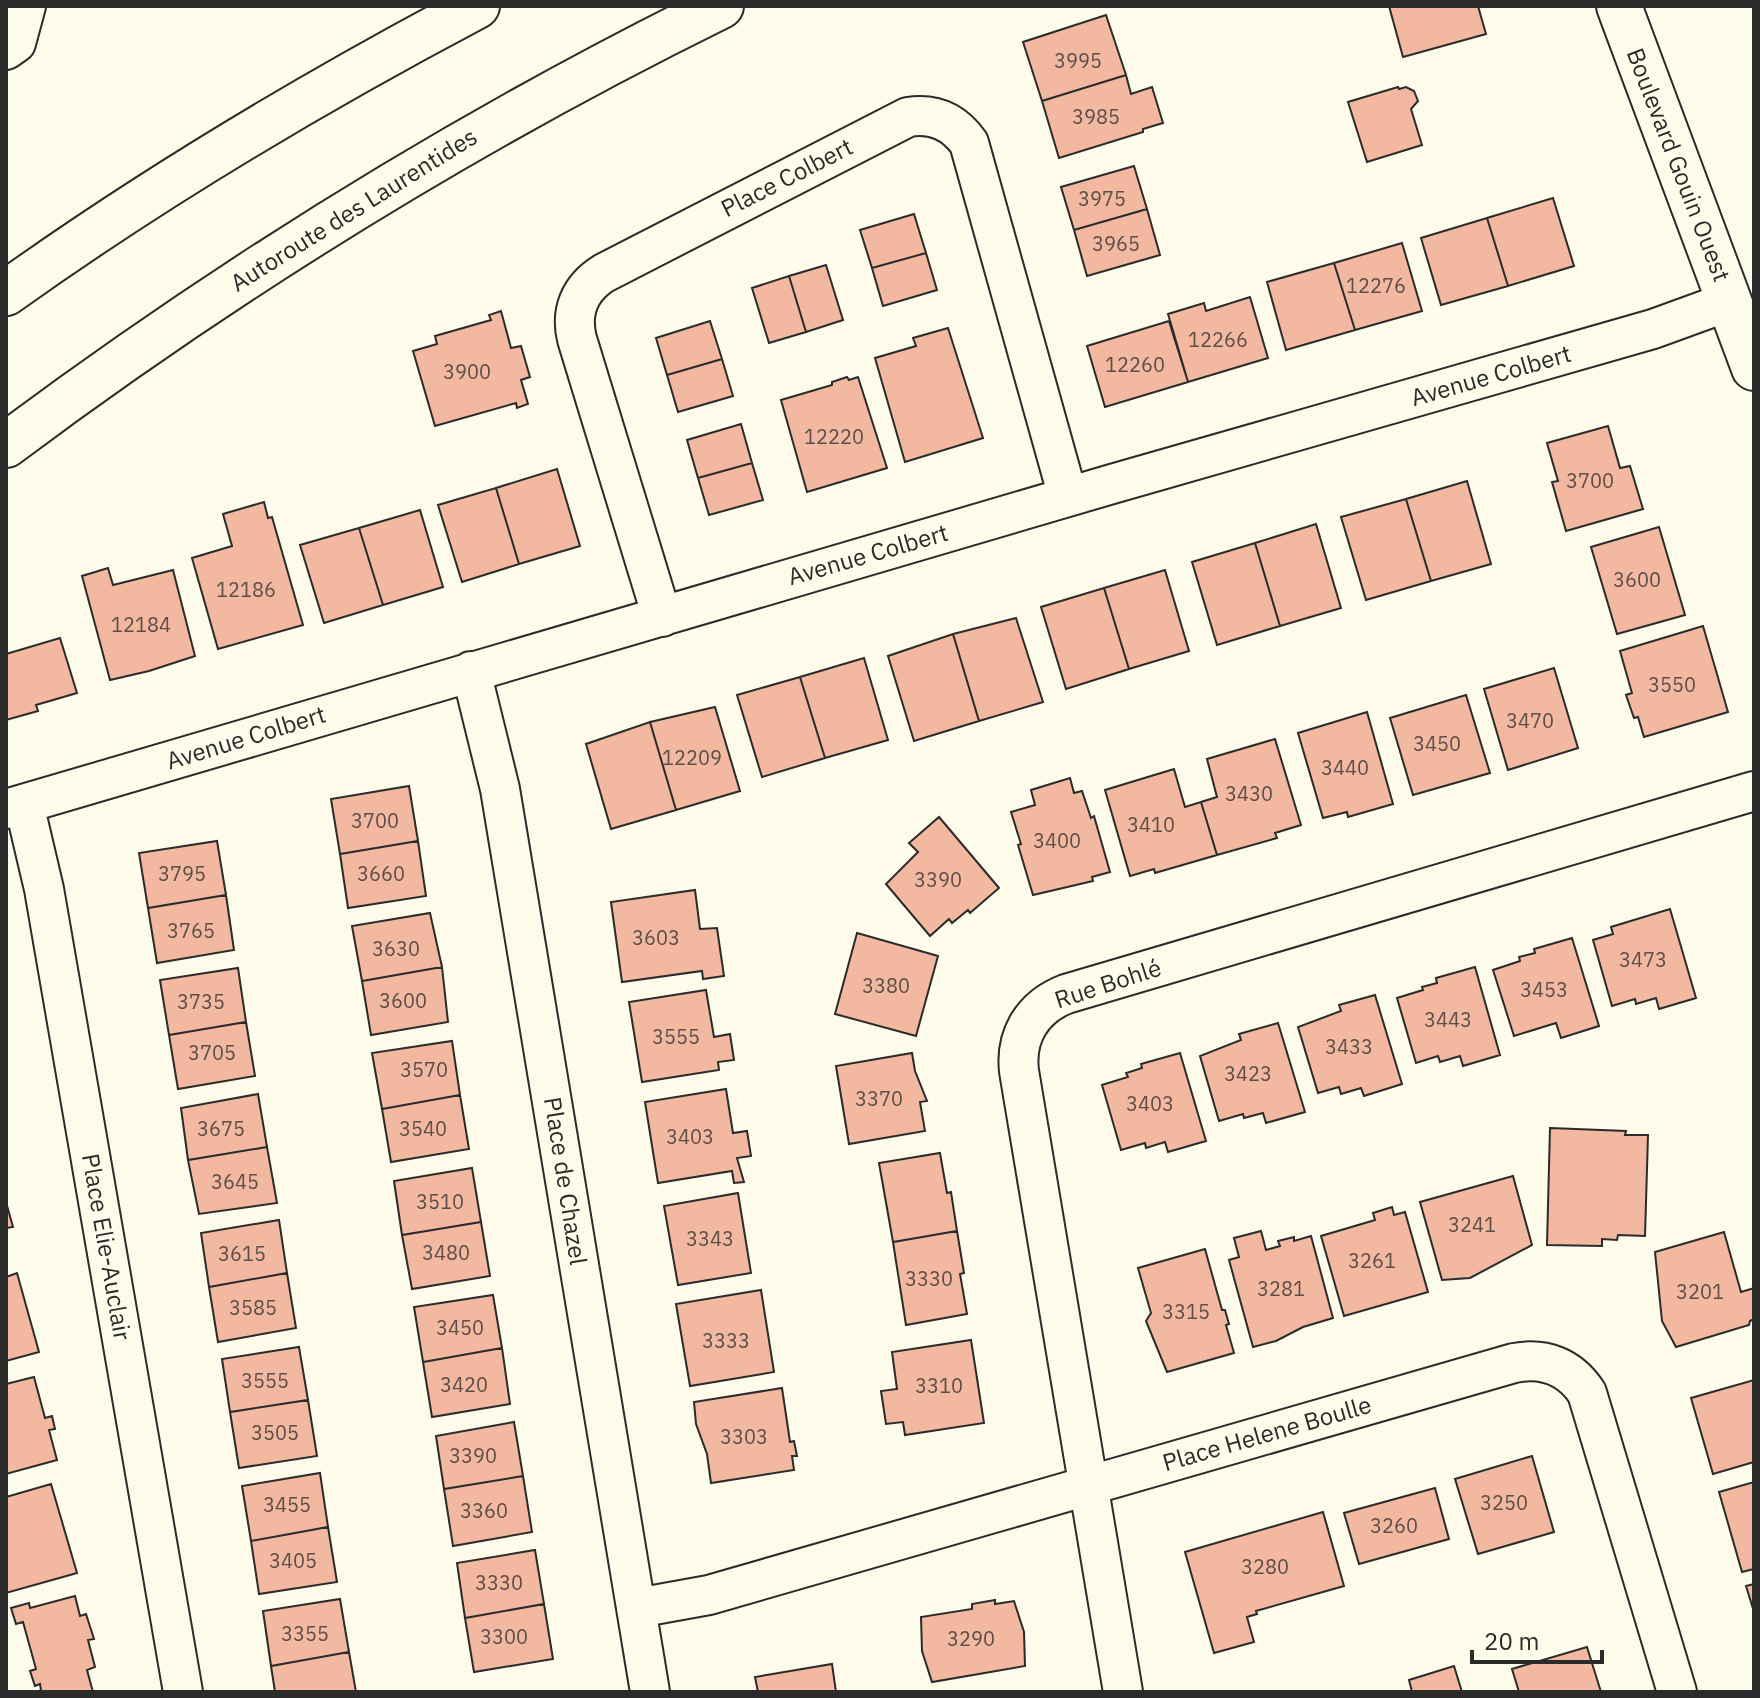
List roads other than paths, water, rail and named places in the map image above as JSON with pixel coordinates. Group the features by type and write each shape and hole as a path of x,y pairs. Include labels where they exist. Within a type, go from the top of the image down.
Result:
{"main road":[{"path":"6,293 105,224 204,161 329,87 477,6"},
{"name":"Autoroute des Laurentides","path":"6,445 154,337 339,216 504,119 721,6"},
{"name":"Boulevard Gouin Ouest","path":"1619,6 1754,368"}],"street":[{"path":"6,50 16,43 26,6"},
{"name":"Place Colbert","path":"662,617 577,339 574,317 581,296 595,278 604,273 908,117 920,115 941,119 953,125 969,143 1068,497"},
{"name":"Avenue Colbert","path":"15,806 1653,329 1730,301"},
{"name":"Place de Chazel","path":"471,671 500,789 650,1692"},
{"name":"Rue Bohlé","path":"1123,1692 1017,1059 1022,1034 1035,1013 1066,994 1754,791"},
{"name":"Place Elie-Auclair","path":"15,806 44,889 183,1692"},
{"name":"Place Helene Boulle","path":"637,1608 709,1595 1527,1360 1550,1363 1571,1375 1587,1393 1677,1692"}]}
